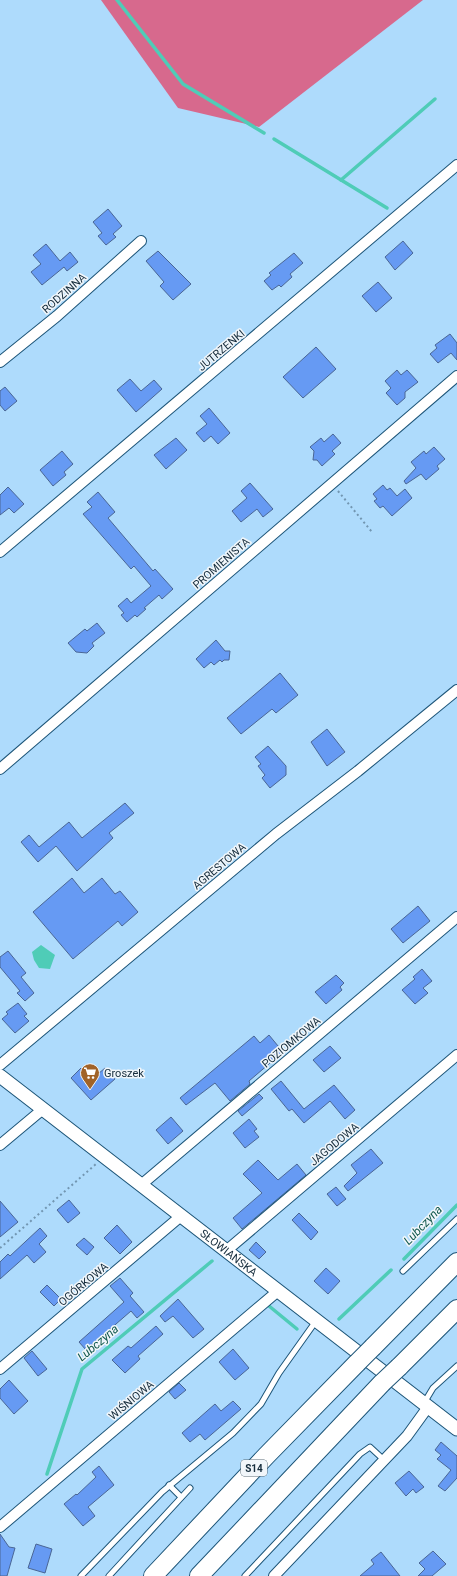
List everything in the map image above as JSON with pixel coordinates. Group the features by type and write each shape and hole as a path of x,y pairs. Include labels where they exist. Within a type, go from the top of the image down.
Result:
{"highway":[{"name":"S14","path":"153,1576 266,1456 457,1262"},
{"path":"199,1576 382,1383 457,1309"}],"street":[{"name":"JUTRZENKI","path":"0,552 457,165"},
{"name":"RODZINNA","path":"0,362 57,316 141,241"},
{"name":"PROMIENISTA","path":"0,769 457,376"},
{"name":"AGRESTOWA","path":"0,1065 276,834 358,772 457,690"},
{"name":"POZIOMKOWA","path":"141,1185 457,917"},
{"name":"JAGODOWA","path":"226,1251 457,1055"},
{"name":"SŁOWIAŃSKA","path":"0,1076 457,1429"},
{"path":"0,1145 43,1109"},
{"name":"OGÓRKOWA","path":"0,1369 181,1216"},
{"name":"WIŚNIOWA","path":"0,1527 278,1291"},
{"path":"274,1576 407,1436 426,1406"}],"lane":[{"path":"403,1271 457,1219"},
{"path":"81,1576 169,1486 233,1433 261,1404 317,1321"},
{"path":"426,1406 433,1388 457,1366"},
{"path":"245,1576 360,1454 370,1447 384,1460"},
{"path":"169,1486 181,1497"},
{"path":"109,1576 190,1488"}],"path":[{"path":"332,484 372,532"},
{"path":"0,1248 104,1157"}],"shaded area":[{"path":"101,0 423,0 259,127 178,108"},
{"path":"41,945 55,955 50,969 39,968 34,960 32,952"}],"building":[{"path":"108,209 122,226 113,234 116,237 106,245 98,236 102,233 93,222"},
{"path":"403,241 413,253 395,270 385,257"},
{"path":"46,244 60,261 70,252 78,262 67,271 64,267 42,285 31,272 41,264 33,255"},
{"path":"158,251 191,284 173,300 160,286 164,282 146,261"},
{"path":"294,253 303,263 290,274 292,277 281,287 279,285 272,290 264,281 271,275 269,273"},
{"path":"378,282 392,298 376,312 362,296"},
{"path":"450,334 457,343 457,360 451,353 438,363 430,354 437,348 435,345"},
{"path":"316,347 336,369 303,398 283,377"},
{"path":"397,370 401,375 407,370 418,382 405,392 405,398 397,405 386,393 391,388 385,381"},
{"path":"130,379 141,391 154,380 162,389 136,412 117,390"},
{"path":"5,387 17,401 5,411 0,405 0,391"},
{"path":"209,408 230,433 218,444 211,436 204,442 196,433 207,424 200,416"},
{"path":"333,434 341,443 332,451 335,454 322,466 317,460 313,460 314,451 310,447 321,438 324,442"},
{"path":"176,438 187,450 166,469 154,455"},
{"path":"434,447 445,459 437,466 439,469 426,480 421,474 406,484 404,481 416,468 411,462 424,451 426,454"},
{"path":"62,451 73,464 64,472 66,475 53,486 40,470"},
{"path":"250,483 273,509 263,517 257,509 241,522 232,511 247,498 241,491"},
{"path":"383,485 387,490 390,488 397,496 405,489 412,498 392,516 383,506 380,508 374,501 377,499 373,494"},
{"path":"8,487 24,504 14,513 9,508 0,515 0,495"},
{"path":"98,492 115,512 108,518 153,571 155,569 173,589 162,599 159,595 144,608 146,609 137,617 135,615 127,622 121,615 124,613 118,606 127,598 131,603 151,586 134,566 131,569 83,514 92,507 87,502"},
{"path":"97,623 105,633 92,643 94,646 87,653 76,652 68,643 85,629 87,631"},
{"path":"216,640 225,651 230,651 229,660 224,660 222,662 220,660 214,665 211,662 204,668 196,659"},
{"path":"280,673 298,695 276,713 272,709 241,734 227,718"},
{"path":"327,729 345,752 327,766 311,742"},
{"path":"268,746 286,766 286,775 270,788 262,778 265,775 258,766 261,764 255,757"},
{"path":"125,803 134,813 109,833 113,838 77,871 56,846 38,862 21,842 29,835 39,847 69,822 82,838"},
{"path":"72,878 84,893 102,878 115,894 120,891 138,912 122,926 118,921 73,959 33,912"},
{"path":"418,906 430,921 403,943 391,929"},
{"path":"8,951 26,973 21,977 34,993 25,1001 17,993 20,991 0,967 0,957"},
{"path":"422,969 432,981 423,988 428,993 415,1004 402,990 415,979 413,977"},
{"path":"336,975 344,983 340,987 342,990 326,1004 315,992"},
{"path":"18,1003 27,1014 24,1016 29,1021 15,1033 2,1019 8,1014 6,1012"},
{"path":"269,1035 283,1052 249,1081 250,1084 230,1101 215,1083 186,1105 180,1098 254,1036 260,1043"},
{"path":"330,1046 341,1058 324,1072 313,1060"},
{"path":"81,1068 91,1080 105,1068 115,1079 91,1100 71,1078"},
{"path":"281,1081 304,1109 334,1085 355,1110 345,1119 330,1101 304,1123 292,1109 289,1111 271,1089"},
{"path":"259,1094 263,1098 242,1116 238,1111"},
{"path":"171,1117 183,1131 168,1144 156,1130"},
{"path":"249,1119 257,1129 254,1131 259,1137 245,1148 233,1133"},
{"path":"371,1149 383,1163 348,1191 344,1186 357,1173 351,1165"},
{"path":"258,1160 278,1180 297,1164 306,1175 242,1229 233,1218 262,1193 243,1174"},
{"path":"336,1187 346,1199 337,1206 327,1194"},
{"path":"69,1200 80,1213 68,1223 57,1210"},
{"path":"0,1201 18,1222 0,1237"},
{"path":"299,1213 318,1232 311,1240 292,1220"},
{"path":"117,1225 132,1242 120,1254 104,1238"},
{"path":"40,1228 47,1236 39,1244 46,1252 34,1263 27,1255 0,1279 0,1262 8,1254 10,1256"},
{"path":"84,1238 94,1247 87,1255 76,1245"},
{"path":"256,1242 266,1252 259,1259 249,1250"},
{"path":"326,1268 340,1281 328,1294 314,1281"},
{"path":"120,1278 133,1293 130,1296 144,1312 137,1318 131,1311 86,1350 79,1342 124,1302 110,1286"},
{"path":"47,1285 61,1299 54,1306 40,1292"},
{"path":"178,1299 204,1329 193,1338 173,1316 165,1322 160,1316"},
{"path":"156,1326 163,1334 138,1356 140,1359 125,1373 112,1360 128,1346 131,1348"},
{"path":"233,1349 249,1368 235,1380 219,1362"},
{"path":"32,1351 47,1369 38,1376 24,1358"},
{"path":"9,1380 28,1401 14,1414 0,1398 0,1389"},
{"path":"179,1383 186,1390 175,1399 169,1392"},
{"path":"233,1401 241,1409 205,1440 200,1434 190,1442 182,1433 215,1404 221,1411"},
{"path":"441,1442 457,1456 457,1478 445,1491 438,1486 451,1470 437,1459 441,1455 435,1450"},
{"path":"99,1466 114,1485 88,1507 95,1516 83,1526 64,1504 76,1494 77,1495 96,1477 92,1472"},
{"path":"409,1471 424,1487 416,1493 413,1489 406,1496 395,1483"},
{"path":"0,1534 9,1547 15,1548 7,1576 0,1576"},
{"path":"36,1544 52,1549 45,1573 28,1568"},
{"path":"433,1551 446,1564 432,1576 418,1576 425,1569 419,1563"},
{"path":"381,1552 400,1576 360,1576 374,1564 371,1560"}],"waterway":[{"path":"117,0 183,84 264,133"},
{"path":"341,180 435,99"},
{"path":"274,139 387,208"},
{"name":"Lubczyna","path":"404,1259 457,1205"},
{"name":"Lubczyna","path":"47,1474 82,1369 212,1261"},
{"name":"Lubczyna","path":"339,1319 391,1270"},
{"name":"Lubczyna","path":"269,1306 297,1329"}],"place":[{"name":"Groszek","path":"90,1090"}]}
